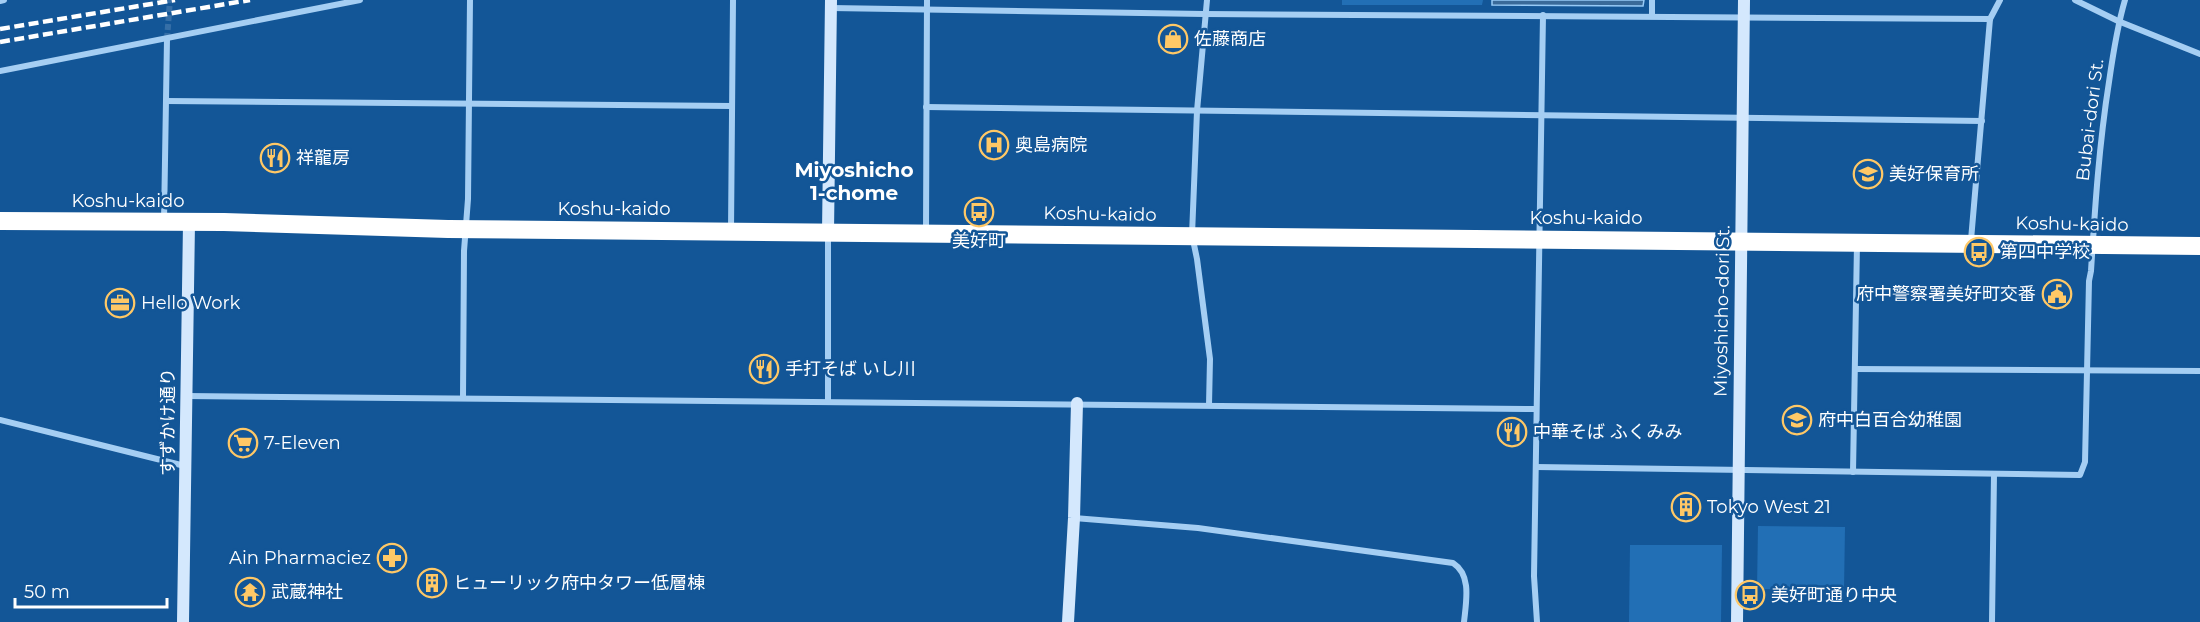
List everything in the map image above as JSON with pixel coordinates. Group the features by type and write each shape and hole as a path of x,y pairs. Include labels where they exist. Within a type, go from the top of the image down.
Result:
{"highway":[{"name":"Koshu-kaido","path":"0,221 466,229 2200,246"}],"street":[{"path":"0,71 360,0"},
{"path":"463,398 470,0"},
{"path":"731,231 733,0"},
{"path":"926,233 927,0"},
{"path":"1207,0 1197,111 1192,235 1210,359 1209,405"},
{"path":"1652,0 1652,16"},
{"name":"Miyoshicho-dori St.","path":"1737,622 1744,0"},
{"path":"1971,244 1990,19 2000,0"},
{"path":"2075,0 2118,21 2200,54"},
{"name":"Bubai-dori St.","path":"1994,474 2080,475 2085,462 2089,281 2095,204 2102,128 2118,21 2126,0"},
{"path":"828,402 831,4 1204,14 1990,19"},
{"path":"1537,622 1534,576 1543,15"},
{"path":"164,223 167,39"},
{"path":"166,101 732,106"},
{"path":"926,107 1982,121"},
{"name":"すずかけ通り","path":"183,622 189,223"},
{"path":"1852,471 1857,242"},
{"path":"1855,369 2200,371"},
{"path":"186,396 1536,409"},
{"path":"1068,622 1077,403"},
{"path":"0,420 186,466"},
{"path":"1536,467 1994,474 1992,622"},
{"path":"1074,518 1198,528 1453,563 1460,567 1466,586 1464,622"}],"shaded area":[{"path":"1342,0 1483,0 1482,5 1342,5"},
{"path":"1492,0 1644,0 1643,6 1492,5"},
{"path":"1758,526 1845,527 1844,590 1757,589"},
{"path":"1630,545 1722,545 1721,622 1629,622"}],"tunnel":[{"path":"167,39 170,0"}],"railway":[{"path":"0,29 175,0"},
{"path":"0,42 250,0"}],"place":[{"name":"佐藤商店","path":"1173,39"},
{"name":"奥島病院","path":"994,145"},
{"name":"祥龍房","path":"275,158"},
{"name":"美好保育所","path":"1868,174"},
{"name":"美好町","path":"979,212"},
{"name":"第四中学校","path":"1979,252"},
{"name":"府中警察署美好町交番","path":"2057,294"},
{"name":"Hello Work","path":"120,303"},
{"name":"手打そば いし川","path":"764,369"},
{"name":"府中白百合幼稚園","path":"1797,420"},
{"name":"中華そば ふくみみ","path":"1512,432"},
{"name":"7-Eleven","path":"243,443"},
{"name":"Tokyo West 21","path":"1686,507"},
{"name":"Ain Pharmaciez","path":"392,558"},
{"name":"ヒューリック府中タワー低層棟","path":"432,583"},
{"name":"武蔵神社","path":"250,592"},
{"name":"美好町通り中央","path":"1750,595"}],"district":[{"name":"Miyoshicho 1-chome","path":"854,182"}]}
